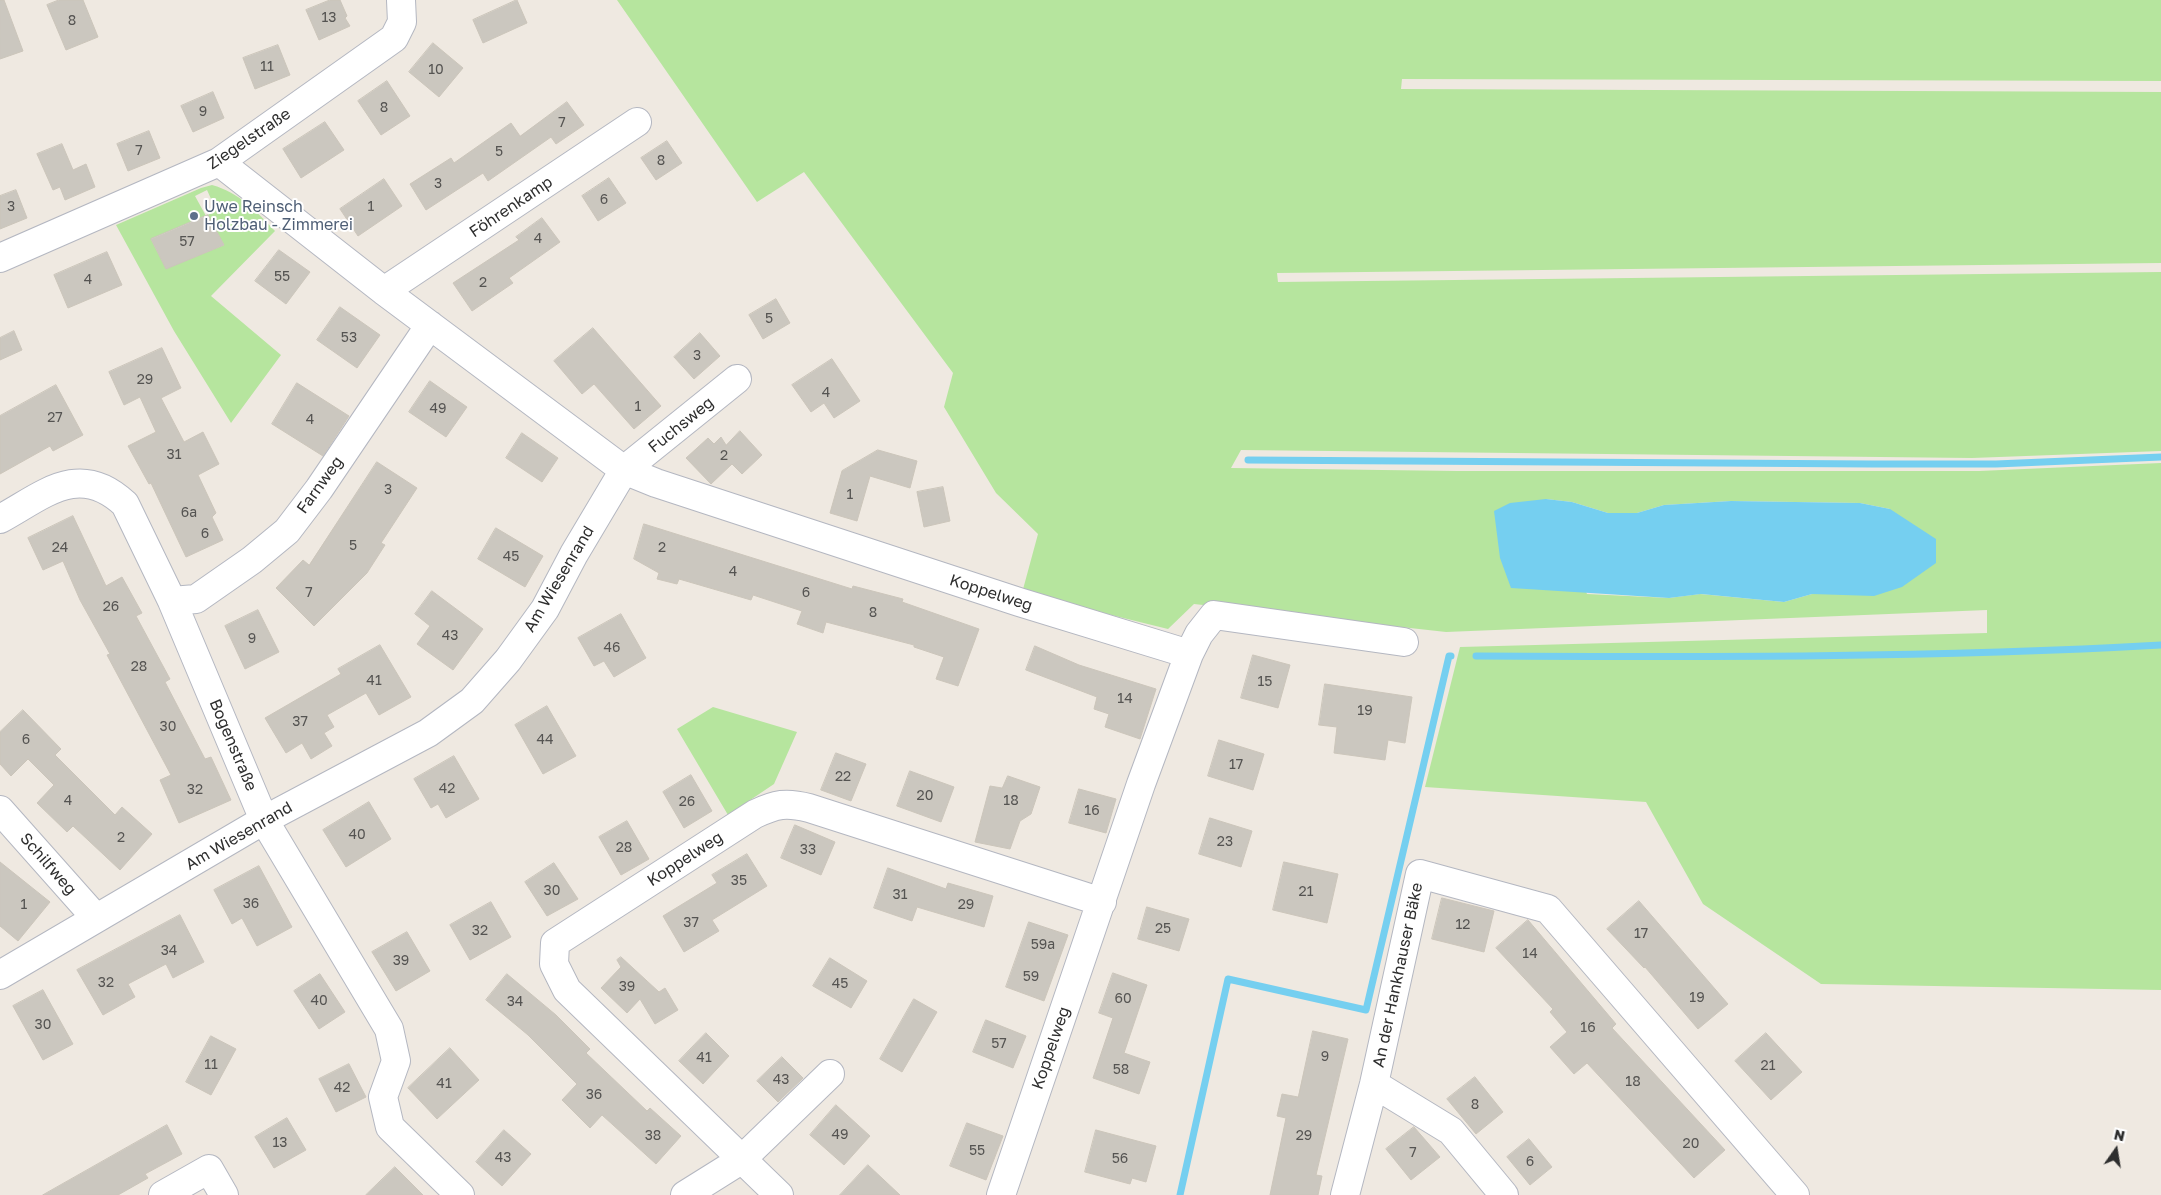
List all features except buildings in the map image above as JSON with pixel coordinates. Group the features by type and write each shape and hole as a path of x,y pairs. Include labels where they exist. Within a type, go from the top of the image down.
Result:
{"street":[{"name":"Ziegelstraße","path":"0,258 219,162 394,38 402,22 401,0"},
{"name":"Föhrenkamp","path":"384,291 637,122"},
{"path":"219,162 384,291 624,470"},
{"name":"Farnweg","path":"172,601 196,599 252,560 287,531 319,489 430,324"},
{"name":"Fuchsweg","path":"624,470 737,379"},
{"name":"Koppelweg","path":"624,470 656,483 1019,602 1189,654"},
{"name":"Am Wiesenrand","path":"0,975 264,820 428,733 472,701 508,660 545,609 624,470"},
{"name":"Bogenstraße","path":"0,519 64,484 83,482 114,494 125,504 172,601 264,820 388,1029 396,1061 383,1097 390,1127 460,1195"},
{"name":"Koppelweg","path":"1001,1195 1141,784 1189,654 1199,634 1214,615 1404,642"},
{"name":"Koppelweg","path":"780,1195 741,1160 567,990 554,964 555,943 755,814 774,805 794,804 809,808 1102,902"},
{"name":"Schilfweg","path":"0,810 96,918"},
{"name":"An der Hankhauser Bäke","path":"1504,1195 1451,1131 1374,1084 1420,874 1548,909 1795,1195"},
{"path":"685,1195 741,1160 830,1074"},
{"path":"1345,1195 1374,1084"},
{"path":"163,1195 209,1169 224,1195"}],"green space":[{"path":"617,0 2161,0 2161,81 1402,79 1401,89 2161,92 2161,263 1277,273 1278,282 2161,272 2161,451 1972,458 1241,450 1231,468 1457,471 1979,471 2161,463 2161,990 1821,984 1703,904 1646,802 1425,787 1460,647 1987,633 1987,610 1446,632 1194,604 1168,629 1022,593 1038,534 996,493 944,407 953,373 804,172 757,202","holes":["1546,499 1572,502 1608,513 1637,513 1664,505 1731,501 1860,503 1890,509 1827,593 1812,594 1784,602 1700,594 1669,598 1587,594"]},
{"path":"212,185 231,193 254,210 275,231 211,296 281,355 231,423 174,331 116,225","holes":["207,190 216,210 207,215 224,245 166,268 151,239 206,216 195,196"]},
{"path":"713,707 797,732 774,784 728,815 677,729"}],"water":[{"path":"1546,499 1572,502 1608,513 1637,513 1664,505 1731,501 1860,503 1890,509 1936,539 1936,563 1902,587 1874,596 1812,594 1784,602 1701,594 1669,598 1511,588 1500,558 1494,511 1510,503"}],"waterway":[{"path":"1248,460 1996,464 2161,457"},
{"path":"1476,656 1904,654 2161,645"},
{"path":"1180,1195 1228,979 1366,1010 1449,656 1451,656"}],"place":[{"name":"Uwe Reinsch Holzbau - Zimmerei","path":"194,216"}]}
